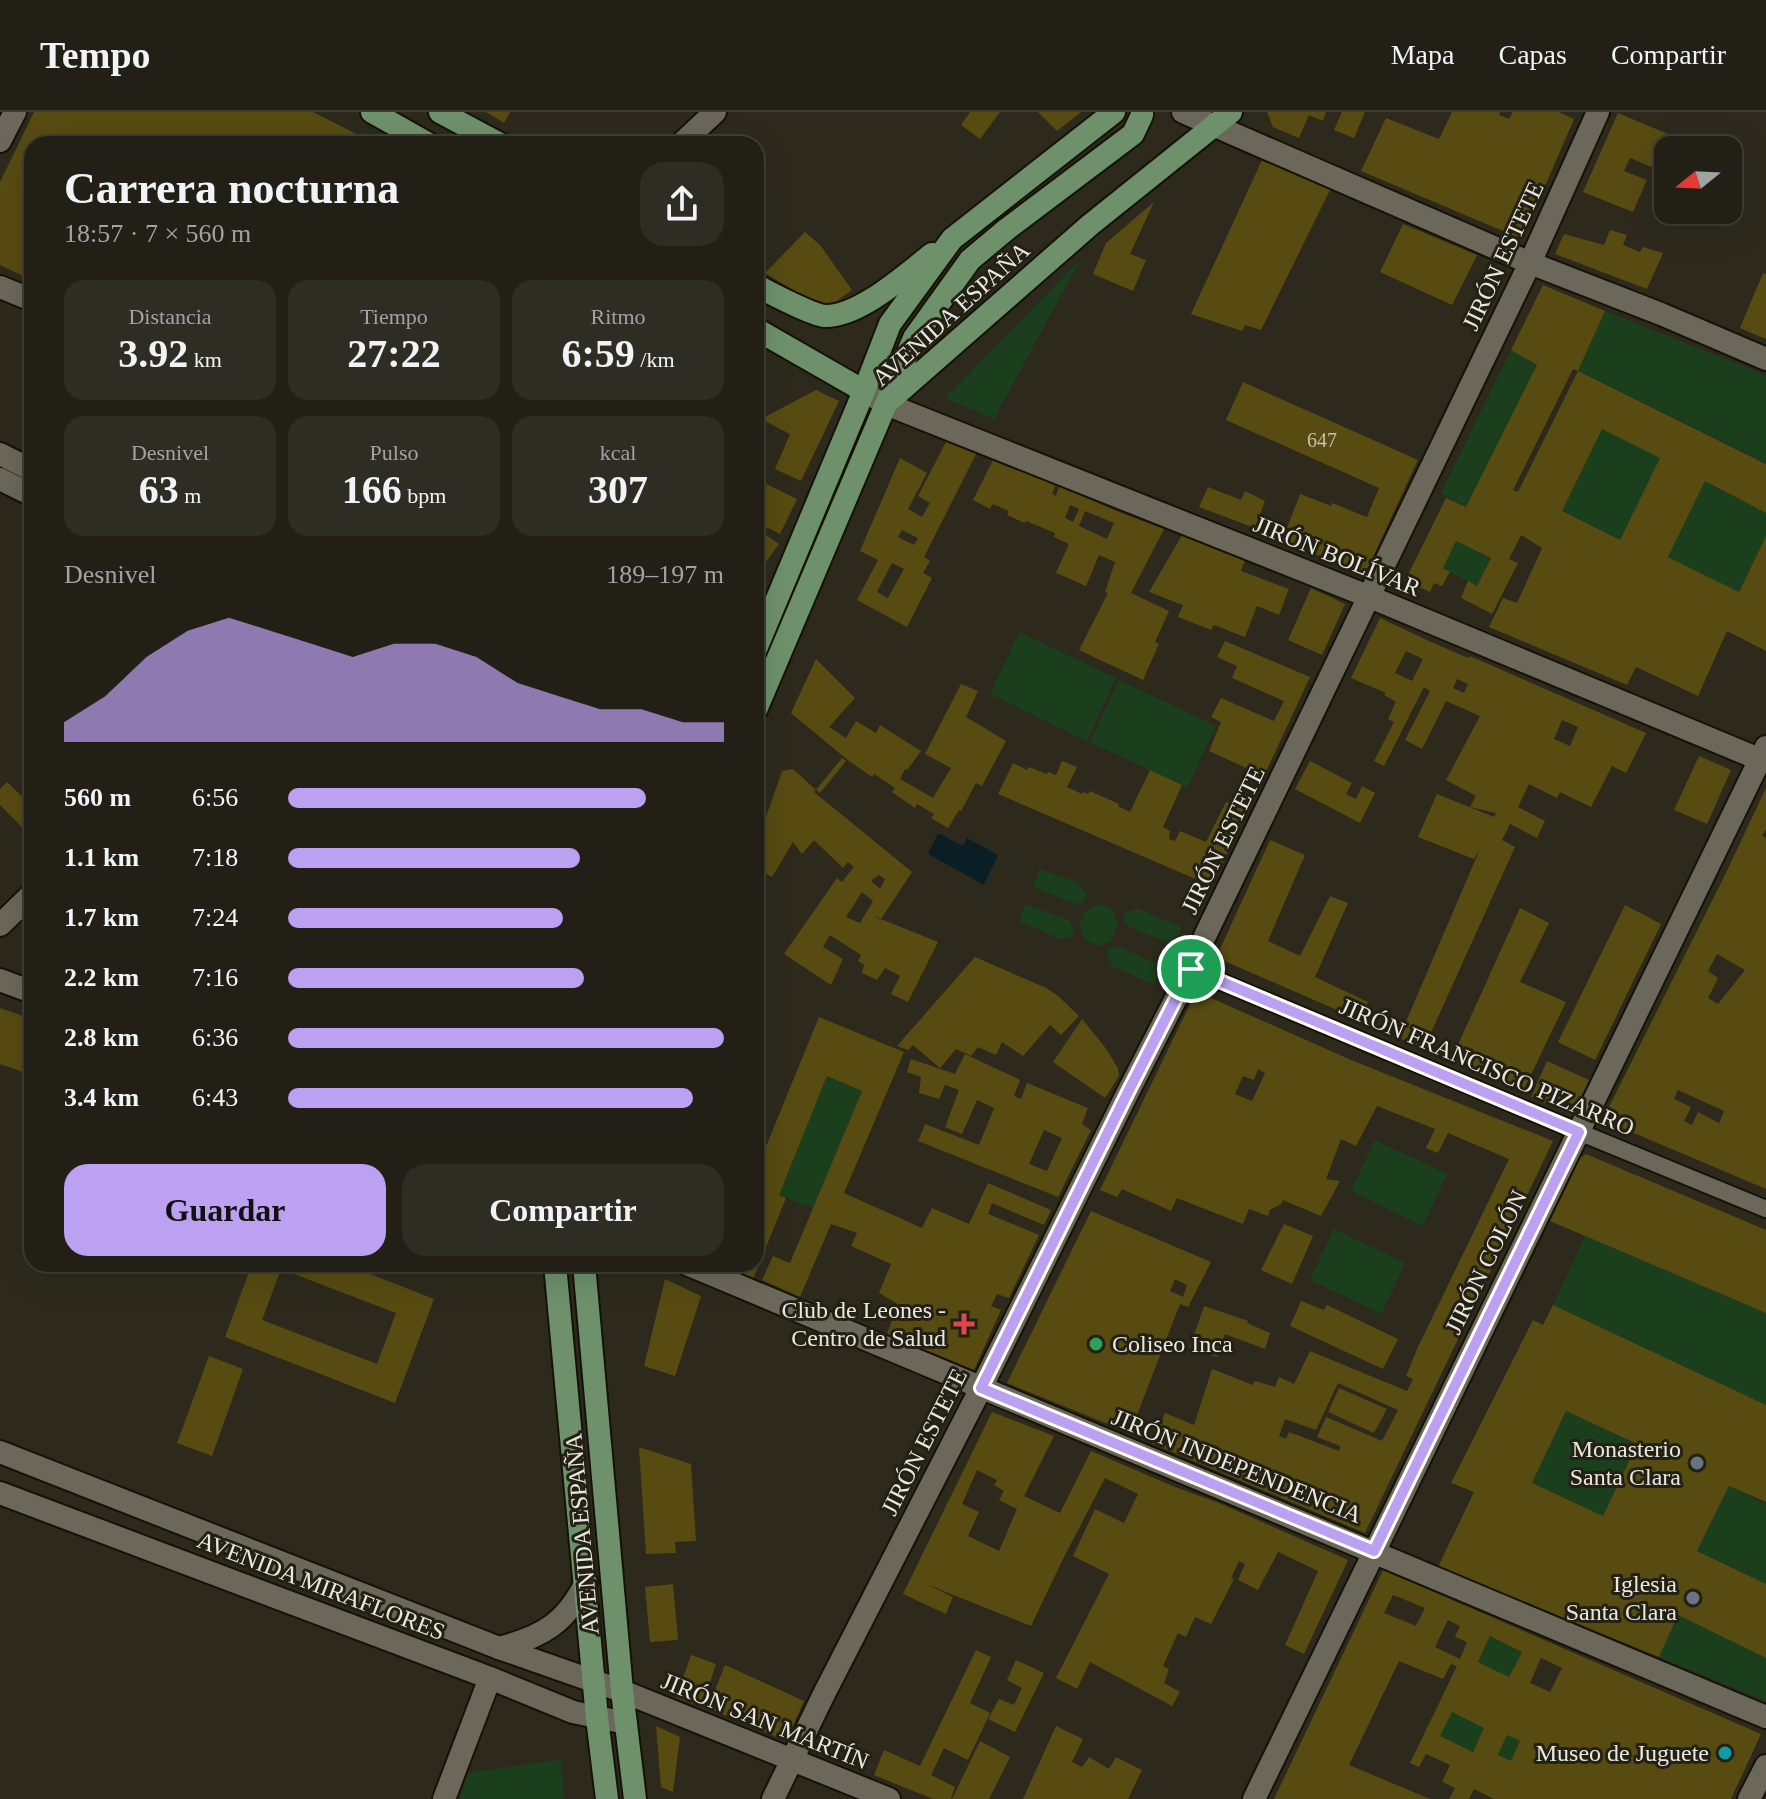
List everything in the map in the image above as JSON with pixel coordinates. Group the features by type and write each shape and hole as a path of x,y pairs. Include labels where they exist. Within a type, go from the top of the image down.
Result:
{"main road":[{"path":"372,112 415,136"},
{"path":"440,112 485,136"},
{"name":"AVENIDA ESPAÑA","path":"764,630 890,324 952,239 1114,112"},
{"path":"886,404 914,338 970,260 1133,134 1142,112"},
{"name":"AVENIDA ESPAÑA","path":"764,691 886,404 1090,225 1231,112"},
{"path":"764,289 823,316 854,310 952,239"},
{"path":"764,337 864,391"},
{"name":"AVENIDA ESPAÑA","path":"556,1272 607,1799"},
{"name":"AVENIDA ESPAÑA","path":"585,1272 622,1691 635,1799"}],"street":[{"path":"0,141 15,112"},
{"path":"690,136 715,112"},
{"path":"1183,112 1530,263 1766,359"},
{"name":"JIRÓN ESTETE","path":"773,1799 1191,969 1530,263 1598,112"},
{"path":"0,287 24,297"},
{"name":"JIRÓN BOLÍVAR","path":"864,391 886,404 1764,756"},
{"path":"0,454 24,466"},
{"path":"0,479 24,491"},
{"name":"JIRÓN COLÓN","path":"1254,1799 1764,756"},
{"path":"0,925 24,902"},
{"name":"JIRÓN FRANCISCO PIZARRO","path":"1191,969 1766,1209"},
{"path":"0,980 24,989"},
{"name":"JIRÓN INDEPENDENCIA","path":"706,1272 1766,1717"},
{"name":"AVENIDA MIRAFLORES","path":"0,1452 499,1648 622,1691"},
{"name":"AVENIDA MIRAFLORES","path":"0,1493 573,1712 626,1723"},
{"path":"499,1648 526,1641 551,1628 571,1607 586,1582"},
{"path":"444,1799 490,1678"},
{"name":"JIRÓN SAN MARTÍN","path":"622,1691 889,1799"},
{"path":"1749,1799 1766,1766"}],"green space":[{"path":"1081,259 994,419 945,398"},
{"path":"1605,311 1766,375 1766,463 1578,371"},
{"path":"1511,350 1537,365 1466,507 1441,493"},
{"path":"1602,429 1660,458 1620,540 1562,511"},
{"path":"1705,481 1766,513 1766,536 1739,592 1668,557"},
{"path":"1456,541 1491,558 1477,586 1443,568"},
{"path":"1019,632 1116,678 1087,741 990,694"},
{"path":"1119,680 1216,726 1187,788 1090,742"},
{"path":"1040,869 1077,882 1087,894 1084,902 1076,904 1033,887"},
{"path":"1025,904 1069,920 1074,929 1072,937 1060,939 1019,921"},
{"path":"1100,904 1112,909 1118,923 1111,941 1099,946 1085,940 1079,926 1085,911"},
{"path":"1136,908 1182,927 1172,945 1128,926 1123,919 1125,913"},
{"path":"1120,947 1164,967 1155,985 1112,966 1107,954 1110,948"},
{"path":"827,1076 862,1091 813,1208 779,1195"},
{"path":"1375,1140 1447,1174 1423,1226 1351,1191"},
{"path":"1334,1229 1405,1263 1381,1314 1310,1280"},
{"path":"1585,1236 1766,1313 1766,1405 1553,1305"},
{"path":"1566,1411 1637,1444 1603,1516 1532,1483"},
{"path":"1729,1486 1766,1504 1766,1584 1697,1551"},
{"path":"1678,1615 1766,1658 1766,1701 1659,1657"},
{"path":"1490,1636 1522,1652 1509,1677 1478,1662"},
{"path":"1452,1712 1484,1728 1473,1752 1440,1736"},
{"path":"1507,1735 1520,1741 1511,1761 1498,1755"},
{"path":"561,1759 564,1799 460,1799 468,1773"}],"water":[{"path":"938,833 963,846 967,838 998,855 984,885 928,854"}],"building":[{"path":"34,112 313,112 360,136 24,136 24,276 0,265 0,182"},
{"path":"486,112 510,112 504,123"},
{"path":"970,112 1000,112 980,139 961,125"},
{"path":"1038,112 1081,112 1057,131"},
{"path":"1267,112 1326,112 1323,121 1309,115 1299,138 1273,127"},
{"path":"1342,112 1365,112 1354,138 1334,130"},
{"path":"1452,112 1500,112 1499,115 1509,119 1513,112 1558,112 1574,119 1522,239 1361,171 1386,118 1439,139"},
{"path":"1618,113 1668,134 1654,136 1654,168 1630,158 1624,171 1647,180 1633,212 1583,192"},
{"path":"1263,158 1331,188 1261,330 1245,325 1242,331 1191,314"},
{"path":"1154,202 1130,254 1146,260 1133,291 1093,274 1106,243"},
{"path":"1403,224 1477,255 1452,305 1380,272"},
{"path":"1610,230 1627,235 1623,245 1640,252 1643,247 1663,253 1647,289 1555,254 1564,234 1604,245"},
{"path":"805,232 820,245 852,290 837,301 819,306 765,273"},
{"path":"1763,273 1766,274 1766,339 1740,328"},
{"path":"1543,285 1605,311 1578,371 1766,464 1766,513 1705,481 1668,557 1739,592 1766,536 1766,651 1727,631 1698,696 1636,667 1627,685 1489,627 1503,598 1517,603 1542,548 1521,535 1509,559 1518,563 1492,614 1461,598 1468,581 1477,586 1491,558 1456,541 1443,568 1450,572 1442,586 1434,583 1430,592 1409,582 1413,575 1409,573 1446,498 1466,507 1537,365 1511,350","holes":["1573,369 1578,371 1518,492 1513,490","1602,429 1660,458 1620,540 1562,511"]},
{"path":"1243,382 1418,460 1365,574 1282,541 1300,494 1367,517 1379,488 1226,420"},
{"path":"816,390 839,401 801,481 775,469 790,434 764,421 764,417"},
{"path":"948,438 977,452 924,557 930,561 923,573 932,578 907,627 857,600 878,560 860,551 900,458 927,473 908,509 922,517 930,503 918,496","holes":["902,530 918,538 914,545 898,537","892,563 904,569 888,598 877,592"]},
{"path":"994,458 1056,484 1052,494 1056,496 1059,486 1164,529 1131,593 1169,611 1143,680 1079,650 1108,593 1105,592 1115,562 1099,555 1086,586 1056,573 1069,544 1054,537 1055,533 1007,515 1009,511 993,504 990,509 973,500","holes":["1070,505 1079,509 1073,522 1065,518","1085,511 1114,523 1107,539 1079,526"]},
{"path":"764,483 797,499 780,534 764,526"},
{"path":"1208,487 1241,500 1245,491 1265,501 1255,528 1199,507"},
{"path":"764,534 779,544 764,565"},
{"path":"1182,535 1245,560 1241,571 1289,589 1279,615 1257,606 1245,637 1214,625 1211,630 1178,617 1183,605 1149,592"},
{"path":"1311,588 1345,604 1322,655 1288,640"},
{"path":"1380,618 1646,733 1626,773 1612,766 1591,807 1560,792 1557,798 1529,784 1518,807 1545,821 1537,838 1510,824 1502,840 1515,847 1424,1048 1399,1038 1480,849 1474,859 1418,837 1437,794 1494,817 1496,813 1470,807 1476,796 1446,780 1480,716 1446,701 1422,749 1405,740 1430,691 1424,687 1384,766 1374,761 1394,722 1388,719 1396,702 1384,695 1386,693 1351,678","holes":["1406,651 1423,659 1412,681 1395,673","1457,679 1468,684 1464,693 1453,688","1562,720 1578,727 1570,746 1554,739"]},
{"path":"1225,641 1310,677 1264,776 1209,751 1221,722 1211,717 1221,698 1274,721 1284,701 1232,678 1237,666 1217,657"},
{"path":"816,659 855,698 829,727 846,738 856,721 876,733 880,725 921,751 900,779 933,798 951,768 925,754 961,684 978,691 966,717 1006,741 982,786 976,783 948,828 931,818 934,814 917,804 915,808 892,792 895,788 849,761 791,713"},
{"path":"1699,756 1731,770 1707,824 1674,810"},
{"path":"842,758 846,761 820,793 816,790"},
{"path":"1062,761 1077,767 1067,787 1082,794 1090,791 1130,812 1150,770 1182,785 1163,827 1170,831 1169,839 1175,841 1180,831 1206,842 1226,802 1247,810 1212,886 998,794 1013,763 1027,770 1029,767 1056,775"},
{"path":"1310,761 1352,783 1346,794 1356,799 1362,786 1375,793 1360,823 1295,789"},
{"path":"793,769 816,790 814,792 912,872 881,919 938,942 908,1002 891,994 900,976 885,968 877,980 862,973 864,965 858,961 861,955 830,935 823,947 843,959 831,985 784,954 837,878 842,882 854,867 848,862 843,868 814,840 802,854 793,842 772,877 764,872 765,820 782,771","holes":["879,875 885,879 880,889 871,881","862,892 873,901 860,923 846,917"]},
{"path":"7,782 24,798 24,829 0,805 0,789"},
{"path":"1766,788 1766,829 1762,836 1766,838 1766,1189 1608,1122 1605,1115","holes":["1717,954 1745,970 1718,1004 1708,998 1718,978 1708,971","1678,1090 1724,1111 1719,1123 1698,1112 1692,1125 1684,1121 1691,1107 1674,1099"]},
{"path":"1270,840 1305,855 1268,941 1300,956 1330,896 1348,903 1315,977 1368,1002 1360,1020 1222,960 1220,949"},
{"path":"1625,905 1661,924 1595,1060 1558,1042"},
{"path":"1520,908 1549,923 1520,982 1566,1002 1523,1091 1451,1060"},
{"path":"975,957 1046,988 1079,1016 1061,1035 1050,1025 1023,1056 1002,1042 996,1055 978,1047 971,1056 956,1049 940,1068 913,1045 908,1050 897,1046"},
{"path":"1202,994 1351,1060 1553,1141 1365,1533 1151,1443 1165,1413 1194,1425 1212,1369 1253,1385 1255,1381 1275,1387 1279,1377 1294,1384 1310,1351 1407,1391 1413,1379 1406,1376 1418,1347 1509,1159 1448,1133 1438,1153 1426,1148 1435,1129 1377,1106 1356,1146 1341,1139 1326,1179 1340,1181 1321,1216 1283,1200 1270,1210 1268,1216 1249,1209 1243,1224 1177,1198 1171,1211 1122,1189 1117,1197 1100,1190 1193,998","holes":["1258,1069 1265,1073 1252,1101 1235,1094 1243,1076 1254,1080","1338,1383 1398,1410 1382,1441 1326,1417 1317,1437 1340,1446 1339,1451 1289,1432 1286,1439 1279,1436 1285,1419 1316,1430"]},
{"path":"0,1008 24,1016 24,1072 0,1064"},
{"path":"819,1017 904,1052 844,1193 922,1228 932,1208 969,1224 988,1183 1051,1210 1044,1225 992,1203 988,1214 1039,1235 1009,1298 997,1294 991,1306 1001,1310 974,1370 887,1334 898,1304 879,1293 891,1264 851,1246 857,1233 831,1224 800,1297 762,1280 773,1256 790,1263 862,1091 827,1076 779,1195 786,1198 764,1252 764,1151"},
{"path":"1082,1019 1118,1068 1119,1076 1105,1098 1053,1062"},
{"path":"965,1054 1020,1080 1014,1096 1021,1099 1027,1083 1088,1108 1082,1124 1091,1130 1058,1197 918,1141 925,1124 979,1145 994,1108 977,1100 962,1134 945,1127 959,1090 945,1085 939,1099 919,1093 921,1077 907,1072 911,1059 955,1074","holes":["1044,1130 1062,1138 1047,1171 1029,1164"]},
{"path":"1547,1061 1589,1080 1573,1116 1531,1097"},
{"path":"1586,1154 1766,1230 1766,1313 1550,1221 1580,1158"},
{"name":"Coliseo Inca","path":"1091,1211 1211,1262 1188,1307 1180,1304 1130,1433 1007,1383","holes":["1175,1279 1187,1285 1183,1297 1170,1291"]},
{"path":"1284,1224 1313,1236 1292,1284 1261,1270"},
{"path":"249,1272 280,1272 262,1320 377,1364 396,1313 289,1272 365,1272 434,1299 395,1403 225,1337"},
{"path":"736,1272 756,1272 753,1279"},
{"path":"665,1279 701,1296 675,1376 644,1366"},
{"path":"1301,1301 1324,1310 1327,1305 1398,1339 1383,1369 1290,1326"},
{"name":"Monasterio Santa Clara","path":"1553,1305 1766,1405 1766,1502 1729,1486 1697,1551 1766,1584 1766,1658 1678,1615 1659,1657 1438,1567 1474,1492 1451,1483 1533,1320 1543,1325","holes":["1566,1411 1637,1444 1603,1516 1532,1483"]},
{"path":"1204,1306 1248,1321 1270,1333 1265,1349 1225,1334 1217,1357 1190,1347"},
{"path":"209,1356 243,1369 212,1456 177,1443"},
{"path":"1339,1388 1387,1409 1374,1433 1328,1412"},
{"path":"992,1412 1054,1436 1024,1496 1060,1513 1091,1451 1348,1560 1304,1654 1285,1645 1318,1571 1278,1552 1258,1590 1238,1580 1245,1564 1239,1561 1231,1578 1234,1579 1211,1624 1195,1617 1186,1637 1178,1633 1163,1666 1169,1669 1164,1683 1180,1692 1172,1706 1090,1662 1077,1689 1056,1678 1109,1574 1073,1556 1095,1509 1124,1523 1138,1494 1105,1478 1031,1626 926,1584 953,1597 946,1614 903,1594","holes":["977,1470 997,1480 994,1485 1004,1491 999,1500 1017,1509 999,1551 968,1536 979,1512 962,1504"]},
{"path":"639,1447 691,1464 696,1541 675,1542 676,1553 646,1554"},
{"path":"1383,1570 1761,1734 1731,1799 1494,1799 1474,1789 1469,1799 1449,1799 1455,1788 1442,1782 1450,1765 1426,1754 1419,1767 1410,1763 1457,1666 1451,1664 1443,1679 1399,1661 1349,1765 1430,1799 1274,1799","holes":["1393,1595 1425,1608 1416,1626 1384,1613","1448,1620 1460,1626 1455,1637 1467,1642 1460,1659 1435,1647","1490,1636 1522,1652 1509,1677 1478,1662","1541,1658 1562,1668 1550,1692 1530,1683","1452,1712 1484,1728 1473,1752 1440,1736","1507,1735 1520,1741 1511,1761 1498,1755"]},
{"path":"673,1584 678,1640 650,1642 645,1587"},
{"path":"976,1650 991,1657 970,1703 990,1713 968,1760 944,1748 931,1775 955,1787 951,1799 933,1799 874,1775 884,1750 920,1766"},
{"path":"691,1655 716,1664 702,1707 676,1698"},
{"path":"1016,1660 1044,1673 1015,1732 988,1719 999,1699 1014,1705 1022,1688 1007,1680"},
{"path":"725,1665 804,1701 786,1741 708,1708"},
{"path":"656,1726 680,1737 673,1792 661,1787"},
{"path":"1056,1726 1083,1739 1072,1762 1082,1767 1089,1757 1109,1769 1116,1757 1142,1770 1128,1799 1023,1799"},
{"path":"980,1741 1010,1757 989,1799 952,1799"}],"place":[{"name":"Club de Leones - Centro de Salud","path":"964,1324"},
{"name":"Coliseo Inca","path":"1096,1344"},
{"name":"Monasterio Santa Clara","path":"1697,1463"},
{"name":"Iglesia Santa Clara","path":"1693,1598"},
{"name":"Museo de Juguete","path":"1725,1753"}],"route":[{"path":"1191,969 1579,1132 1374,1551 981,1388 1191,969"}]}
